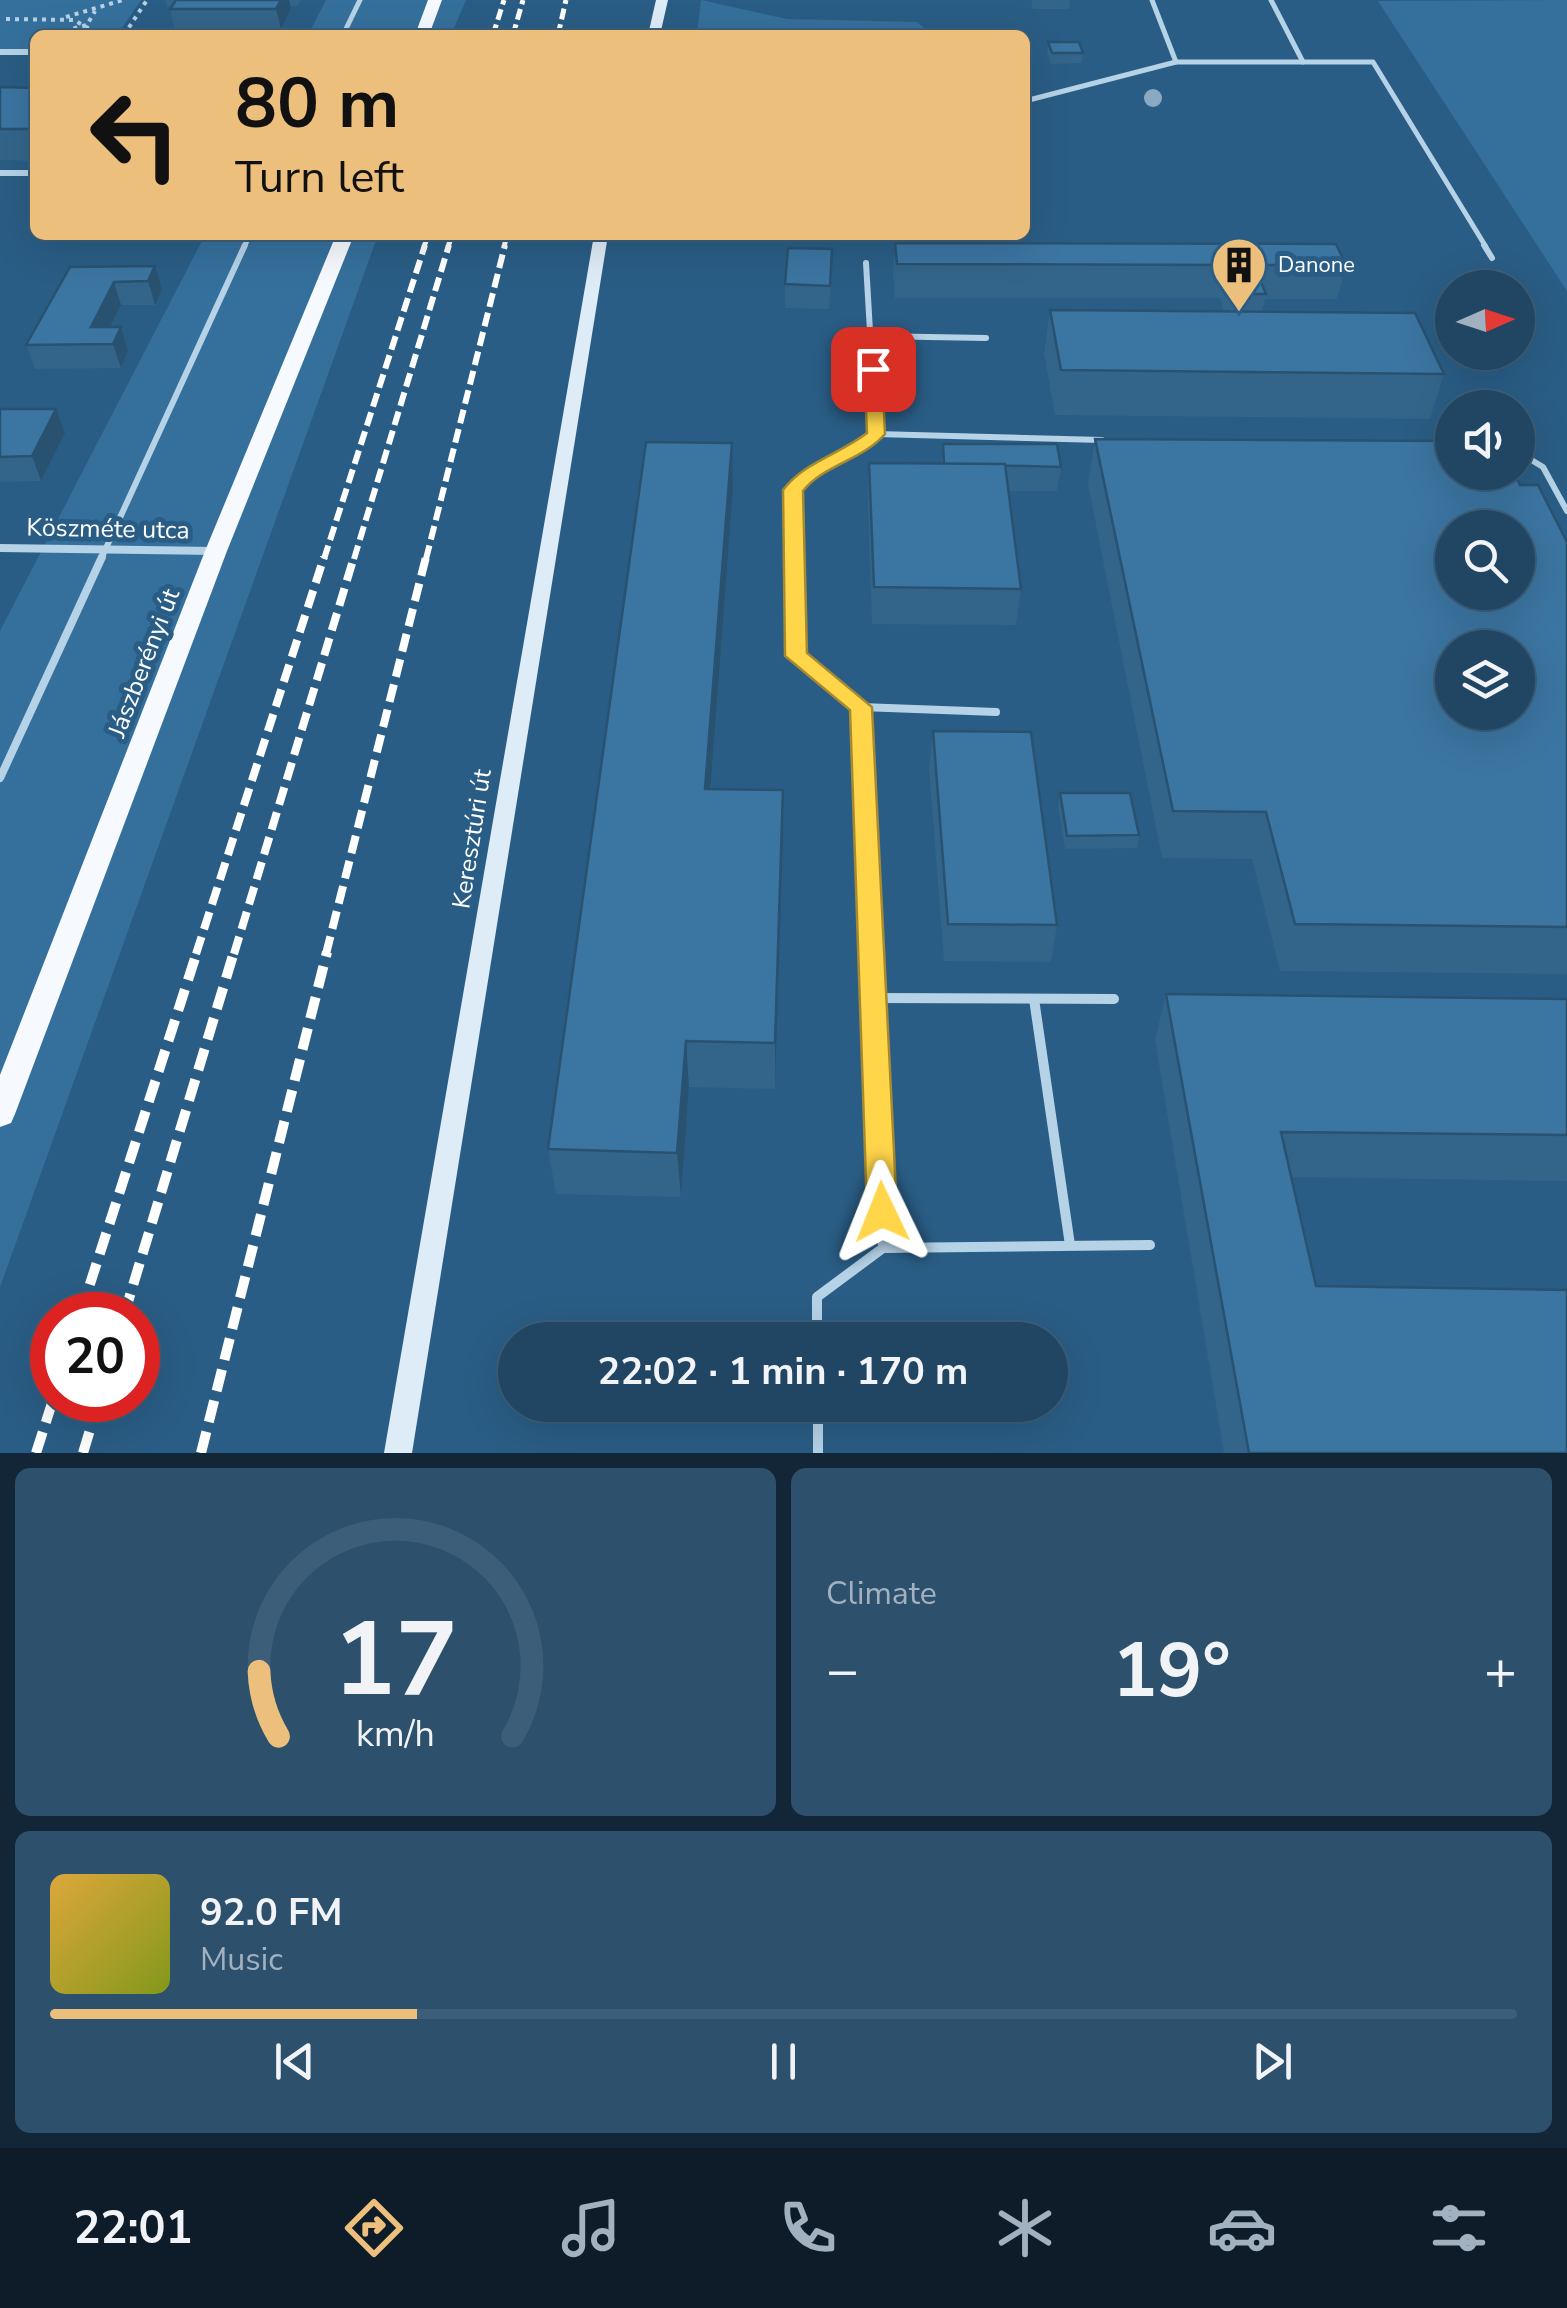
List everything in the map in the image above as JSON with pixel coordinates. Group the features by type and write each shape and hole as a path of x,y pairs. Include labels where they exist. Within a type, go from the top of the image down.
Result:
{"main road":[{"path":"424,30 434,0"},
{"path":"655,30 662,0"},
{"name":"Jászberényi út","path":"0,1114 216,551 343,240"},
{"name":"Keresztúri út","path":"398,1453 600,240"}],"street":[{"path":"0,52 30,52"},
{"path":"0,173 30,173"},
{"name":"Köszméte utca","path":"0,548 216,551"}],"lane":[{"path":"345,30 360,0"},
{"path":"1152,0 1176,62"},
{"path":"1271,0 1303,62"},
{"path":"1030,99 1176,62 1373,62 1492,258"},
{"path":"0,778 248,240"},
{"path":"866,263 876,434"},
{"path":"871,336 986,338"},
{"path":"996,712 861,707 796,656 793,490 803,477 856,451 876,434 1120,440"},
{"path":"1535,462 1543,467 1567,512"},
{"path":"861,707 883,1248"},
{"path":"873,998 1114,999"},
{"path":"1034,999 1070,1245"},
{"path":"817,1322 816,1297 883,1248 1150,1245"},
{"path":"818,1422 818,1453"}],"path":[{"path":"50,19 95,11 123,0"},
{"path":"127,30 147,0"},
{"path":"87,25 95,11"},
{"path":"0,19 50,19 87,25 94,30"}],"shaded area":[{"path":"0,0 141,0 120,30 30,30 30,49 0,50"},
{"path":"326,0 466,0 453,30 311,30"},
{"path":"701,0 787,19 917,22 927,30 698,30"},
{"path":"1567,0 1567,291 1378,1"},
{"path":"202,240 376,240 0,1287 0,631"}],"building":[{"path":"176,0 281,0 276,9 170,9"},
{"path":"1048,42 1079,42 1083,53 1052,53"},
{"path":"0,87 30,88 30,129 0,129"},
{"path":"895,243 1336,244 1346,265 1254,265 1266,294 1237,294 1226,265 897,264"},
{"path":"788,248 832,249 830,286 785,284"},
{"path":"155,266 148,281 114,282 91,327 121,327 113,344 26,345 70,267"},
{"path":"1050,310 1415,313 1435,355 1435,370 1444,374 1061,370"},
{"path":"0,409 56,409 32,456 0,457"},
{"path":"1095,439 1435,441 1435,490 1535,490 1538,485 1567,542 1567,927 1295,924 1266,812 1173,811"},
{"path":"646,442 732,443 705,789 783,790 775,1043 686,1041 677,1153 548,1149"},
{"path":"943,444 1057,444 1061,467 944,464"},
{"path":"869,463 1005,464 1021,589 874,587"},
{"path":"933,731 1031,732 1057,925 948,924"},
{"path":"1060,793 1130,793 1139,835 1067,836"},
{"path":"1166,994 1567,999 1567,1135 1281,1132 1316,1286 1567,1290 1567,1453 1249,1453"}],"railway":[{"path":"495,30 504,0"},
{"path":"514,30 523,0"},
{"path":"559,30 566,0"},
{"path":"424,247 426,240"},
{"path":"448,247 450,240"},
{"path":"504,247 506,240"},
{"path":"324,559 425,245"},
{"path":"354,559 449,245"},
{"path":"426,559 505,245"},
{"path":"196,954 324,557"},
{"path":"234,954 354,557"},
{"path":"326,954 426,557"},
{"path":"87,1292 197,952"},
{"path":"131,1292 234,952"},
{"path":"201,1453 327,952"},
{"path":"36,1453 46,1422"},
{"path":"83,1453 92,1422"}],"place":[{"name":"Danone","path":"1239,314"}],"route":[{"path":"873,369 876,434 856,451 803,477 793,490 796,656 861,707 882,1212"}]}
